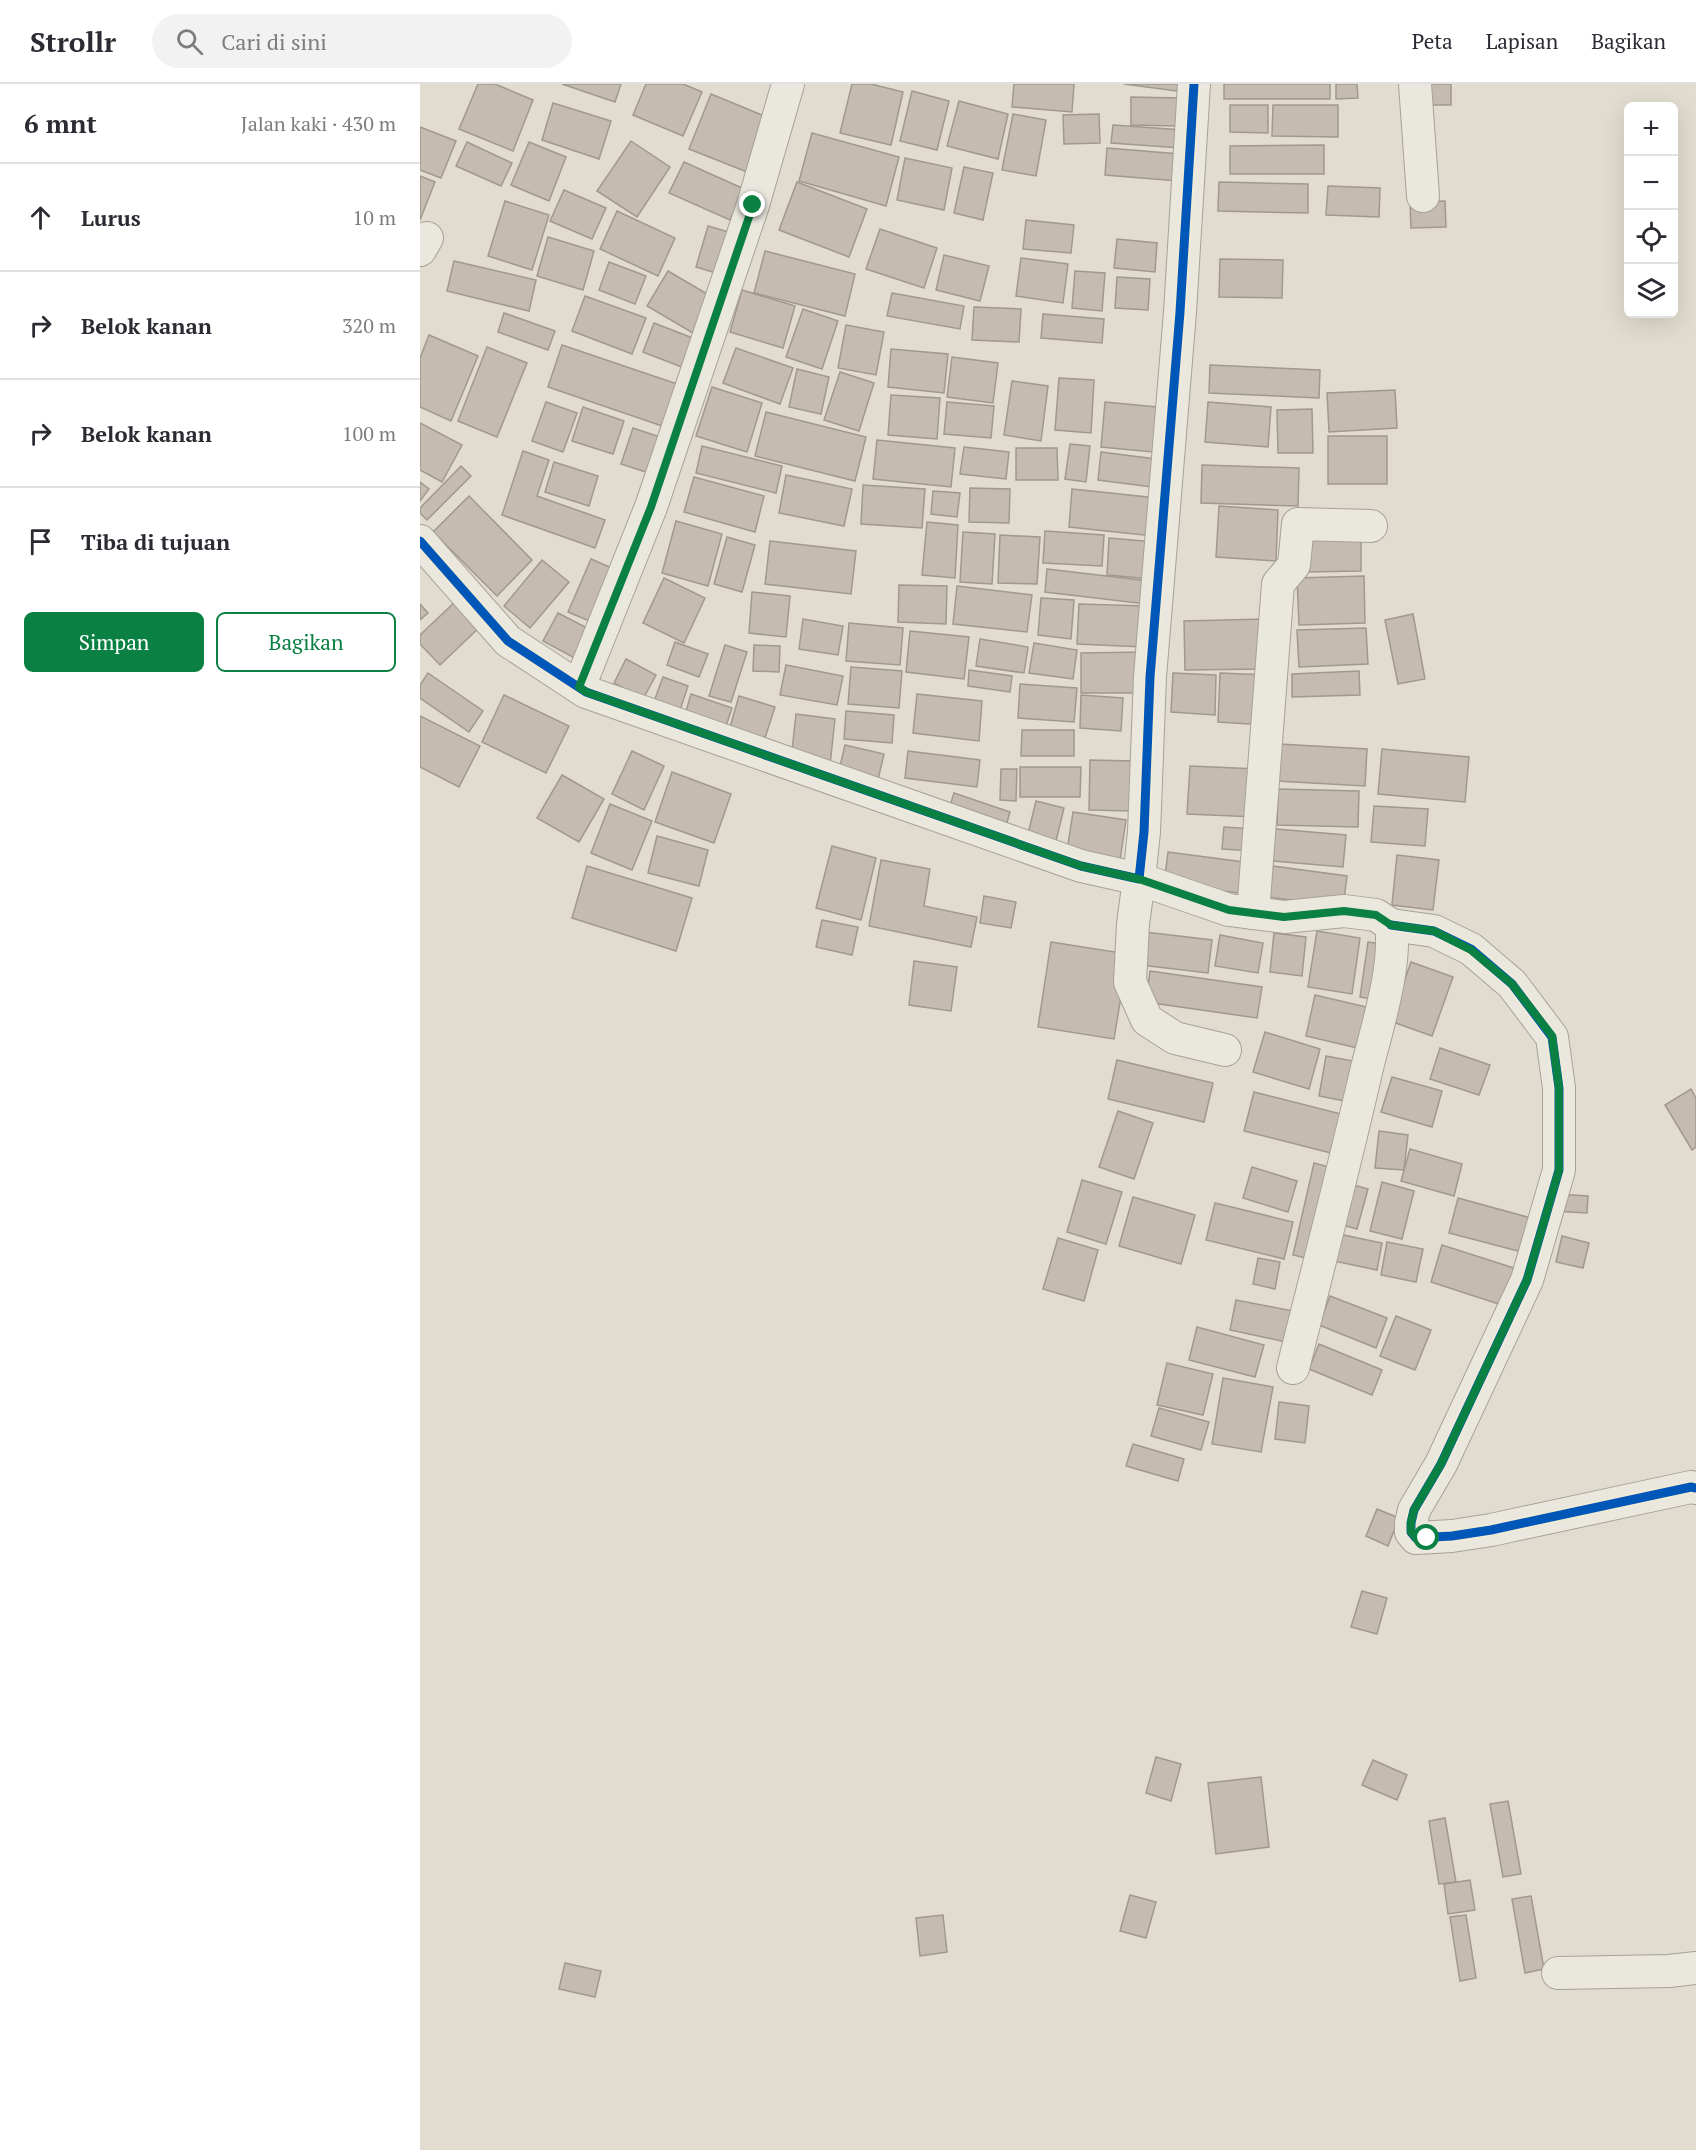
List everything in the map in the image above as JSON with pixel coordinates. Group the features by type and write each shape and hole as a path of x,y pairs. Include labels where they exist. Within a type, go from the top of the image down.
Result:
{"street":[{"path":"579,687 651,507 753,205 788,84"},
{"path":"1194,84 1180,312 1150,677 1144,832 1133,924 1130,982 1148,1020 1175,1038 1225,1050"},
{"path":"1415,84 1423,195"},
{"path":"1253,913 1278,584 1294,565 1298,524 1371,526"},
{"path":"420,541 508,641 586,692 1081,866 1139,879 1229,910 1284,917 1344,911 1376,915 1391,925 1434,931 1471,950 1512,984 1552,1036 1559,1088 1559,1170 1527,1280 1441,1464 1414,1510 1411,1532 1416,1538 1462,1534 1690,1487 1696,1488"},
{"path":"1293,1368 1375,1034 1389,968 1393,940 1391,925"},
{"path":"1558,1973 1696,1968"}],"building":[{"path":"478,84 495,84 533,100 513,151 459,129"},
{"path":"562,84 621,84 615,102"},
{"path":"646,84 683,84 702,92 683,136 633,115"},
{"path":"852,84 871,84 903,92 891,145 840,133"},
{"path":"1014,84 1074,84 1072,112 1012,107"},
{"path":"1124,84 1185,84 1184,92"},
{"path":"1224,84 1330,84 1330,99 1224,99"},
{"path":"1336,84 1357,84 1358,98 1336,99"},
{"path":"1421,84 1451,84 1451,105 1422,105"},
{"path":"912,91 949,101 937,150 900,141"},
{"path":"711,94 769,118 747,172 689,149"},
{"path":"1131,97 1178,98 1177,126 1131,125"},
{"path":"959,101 1008,114 998,159 947,146"},
{"path":"553,103 611,121 599,159 542,140"},
{"path":"1230,105 1268,105 1268,133 1230,132"},
{"path":"1273,105 1338,105 1338,137 1272,136"},
{"path":"1013,114 1046,120 1036,176 1002,170"},
{"path":"1099,114 1100,143 1064,144 1063,115"},
{"path":"1113,125 1183,130 1181,148 1111,143"},
{"path":"420,127 456,141 441,178 420,170"},
{"path":"812,133 899,157 886,206 799,181"},
{"path":"631,141 670,167 637,217 597,191"},
{"path":"467,142 512,163 501,186 456,166"},
{"path":"529,142 566,157 549,201 511,185"},
{"path":"1324,145 1324,174 1230,174 1230,146"},
{"path":"1107,148 1180,154 1178,181 1105,175"},
{"path":"905,158 952,168 944,210 897,200"},
{"path":"684,162 744,189 730,220 669,193"},
{"path":"964,167 993,173 983,220 954,213"},
{"path":"420,176 435,182 420,220"},
{"path":"797,182 867,209 849,257 779,230"},
{"path":"1219,182 1308,184 1308,213 1218,211"},
{"path":"1328,186 1380,188 1379,217 1326,215"},
{"path":"564,190 606,208 592,239 550,221"},
{"path":"505,201 549,215 532,270 488,256"},
{"path":"1445,201 1446,227 1411,228 1410,202"},
{"path":"617,211 675,238 658,276 600,249"},
{"path":"1026,220 1074,225 1071,253 1023,249"},
{"path":"708,226 739,235 726,276 696,267"},
{"path":"880,229 937,248 924,288 866,269"},
{"path":"548,237 594,251 583,290 537,276"},
{"path":"1117,239 1157,243 1155,272 1114,268"},
{"path":"765,251 855,274 845,316 754,293"},
{"path":"944,255 989,266 980,301 936,290"},
{"path":"1021,258 1068,264 1063,303 1016,296"},
{"path":"1220,259 1283,260 1282,298 1219,297"},
{"path":"454,261 536,280 529,311 447,291"},
{"path":"609,262 646,276 635,304 599,290"},
{"path":"668,271 714,298 693,333 647,306"},
{"path":"1075,271 1105,273 1102,311 1072,308"},
{"path":"1117,277 1150,279 1148,310 1115,308"},
{"path":"742,290 795,306 783,348 730,332"},
{"path":"892,293 964,306 960,329 887,316"},
{"path":"585,296 646,318 632,354 572,331"},
{"path":"974,307 1021,309 1019,342 972,340"},
{"path":"803,309 838,321 822,369 786,357"},
{"path":"504,313 555,331 548,350 498,332"},
{"path":"1043,314 1104,319 1102,343 1041,338"},
{"path":"654,323 703,342 692,371 643,352"},
{"path":"846,325 884,332 876,375 838,368"},
{"path":"429,335 478,356 451,421 420,407 420,358"},
{"path":"562,345 683,386 668,428 548,387"},
{"path":"487,347 527,363 497,437 458,421"},
{"path":"736,348 793,368 780,404 723,383"},
{"path":"891,349 948,354 944,393 888,387"},
{"path":"952,357 998,363 993,403 947,397"},
{"path":"1210,365 1320,370 1319,398 1209,393"},
{"path":"797,369 829,377 821,414 789,407"},
{"path":"840,372 874,383 859,431 824,420"},
{"path":"1059,378 1094,380 1091,433 1055,430"},
{"path":"1012,381 1048,386 1041,441 1004,435"},
{"path":"712,387 762,403 747,452 696,436"},
{"path":"1395,390 1397,428 1329,432 1327,393"},
{"path":"891,395 940,398 937,439 888,435"},
{"path":"546,402 577,413 563,452 532,441"},
{"path":"947,402 994,406 991,438 944,434"},
{"path":"1105,402 1157,407 1153,452 1101,447"},
{"path":"1208,402 1271,407 1268,447 1205,442"},
{"path":"583,407 624,421 613,454 572,441"},
{"path":"1312,409 1313,453 1278,453 1277,410"},
{"path":"766,412 866,437 855,481 755,456"},
{"path":"420,423 462,445 442,482 420,470"},
{"path":"633,428 663,438 652,474 621,464"},
{"path":"1328,436 1387,436 1387,484 1328,484"},
{"path":"877,440 955,448 951,487 873,479"},
{"path":"1070,444 1090,446 1086,482 1065,479"},
{"path":"702,446 782,466 776,493 696,473"},
{"path":"964,447 1009,452 1006,479 960,474"},
{"path":"1016,448 1057,448 1058,480 1016,480"},
{"path":"523,451 549,460 537,496 605,520 595,548 502,515"},
{"path":"1101,452 1156,459 1152,487 1098,480"},
{"path":"554,462 598,476 589,506 545,492"},
{"path":"1202,465 1299,468 1298,506 1201,503"},
{"path":"461,466 471,476 427,520 420,513 420,508"},
{"path":"786,475 852,489 844,526 779,513"},
{"path":"694,477 764,496 755,532 684,512"},
{"path":"420,482 429,489 420,501"},
{"path":"863,485 925,489 922,528 861,524"},
{"path":"970,488 1010,489 1009,523 969,522"},
{"path":"1072,489 1157,498 1153,536 1069,527"},
{"path":"933,491 960,493 957,517 931,514"},
{"path":"469,496 532,560 497,596 433,532"},
{"path":"1219,506 1278,510 1276,561 1216,557"},
{"path":"676,521 722,534 708,586 662,573"},
{"path":"927,522 958,525 955,578 922,575"},
{"path":"1361,528 1361,571 1304,572 1303,529"},
{"path":"1045,531 1104,535 1102,566 1043,563"},
{"path":"963,532 995,534 992,584 960,582"},
{"path":"1000,535 1040,537 1037,584 998,583"},
{"path":"727,537 755,545 742,592 714,584"},
{"path":"1109,538 1155,542 1152,579 1107,575"},
{"path":"770,541 856,551 851,594 765,584"},
{"path":"591,559 621,572 599,625 568,612"},
{"path":"542,560 569,582 530,628 504,606"},
{"path":"1047,569 1149,581 1146,604 1045,592"},
{"path":"1364,576 1365,623 1299,625 1297,578"},
{"path":"664,578 705,598 684,643 643,623"},
{"path":"899,585 947,586 946,624 898,622"},
{"path":"957,586 1032,595 1027,632 953,624"},
{"path":"752,592 790,596 786,637 749,633"},
{"path":"1041,598 1074,600 1071,639 1038,635"},
{"path":"458,599 482,625 440,665 420,644 420,635"},
{"path":"420,604 428,613 420,620"},
{"path":"1079,604 1146,606 1144,647 1077,644"},
{"path":"558,613 595,632 580,661 543,641"},
{"path":"1413,614 1425,679 1398,684 1385,620"},
{"path":"803,619 843,626 838,655 799,649"},
{"path":"1265,619 1265,669 1185,670 1184,621"},
{"path":"849,623 903,628 900,665 846,661"},
{"path":"1366,628 1368,664 1299,667 1297,630"},
{"path":"910,631 969,637 964,679 906,672"},
{"path":"980,639 1028,647 1024,673 976,666"},
{"path":"675,642 708,654 699,677 667,665"},
{"path":"1034,643 1077,650 1073,679 1029,673"},
{"path":"725,645 747,652 731,702 709,696"},
{"path":"754,645 780,646 779,672 753,671"},
{"path":"1143,652 1143,693 1081,693 1081,653"},
{"path":"626,659 656,675 643,699 614,683"},
{"path":"786,665 843,676 837,705 780,695"},
{"path":"851,667 902,671 899,708 848,704"},
{"path":"969,670 1012,676 1010,692 968,686"},
{"path":"1359,671 1360,695 1292,697 1292,674"},
{"path":"428,673 483,711 469,732 420,698 420,685"},
{"path":"1173,673 1216,675 1215,715 1171,712"},
{"path":"1220,673 1268,675 1265,725 1218,722"},
{"path":"663,677 688,686 679,713 653,704"},
{"path":"1020,684 1077,688 1074,722 1018,718"},
{"path":"691,694 732,708 724,732 684,718"},
{"path":"917,694 982,701 979,741 913,733"},
{"path":"504,695 569,726 546,773 482,742"},
{"path":"1081,695 1123,698 1121,731 1080,728"},
{"path":"739,696 775,707 763,744 728,734"},
{"path":"846,711 894,715 892,743 844,739"},
{"path":"796,714 835,719 830,765 791,760"},
{"path":"420,716 480,746 459,787 420,767"},
{"path":"1022,730 1074,730 1074,756 1021,756"},
{"path":"1279,744 1367,749 1365,786 1277,781"},
{"path":"845,745 884,754 876,788 837,779"},
{"path":"1382,749 1469,757 1465,802 1378,794"},
{"path":"632,751 664,766 644,810 612,794"},
{"path":"908,751 980,760 977,787 905,778"},
{"path":"1090,760 1134,761 1132,811 1089,810"},
{"path":"1190,766 1258,769 1256,817 1187,814"},
{"path":"1020,767 1081,767 1080,797 1020,797"},
{"path":"1001,769 1017,769 1016,801 1000,800"},
{"path":"672,772 731,794 714,843 655,822"},
{"path":"562,775 604,799 579,842 537,818"},
{"path":"1278,789 1359,791 1358,827 1277,825"},
{"path":"954,793 1010,812 1004,833 947,815"},
{"path":"1036,801 1064,808 1056,841 1028,834"},
{"path":"610,804 652,821 632,870 591,853"},
{"path":"1374,806 1428,809 1425,846 1371,842"},
{"path":"1073,812 1126,820 1120,860 1067,851"},
{"path":"1224,827 1255,829 1254,851 1222,849"},
{"path":"1265,828 1346,835 1343,867 1262,860"},
{"path":"657,836 708,850 699,886 648,873"},
{"path":"832,846 876,858 861,920 816,908"},
{"path":"1168,852 1251,863 1247,894 1164,884"},
{"path":"1397,855 1439,860 1433,910 1392,905"},
{"path":"881,860 930,869 924,906 977,917 971,947 869,926"},
{"path":"587,866 692,898 676,951 572,918"},
{"path":"1273,866 1347,876 1343,907 1269,897"},
{"path":"984,896 1016,902 1011,928 980,923"},
{"path":"822,920 858,927 852,955 816,947"},
{"path":"1317,931 1360,938 1352,994 1308,987"},
{"path":"1145,932 1212,940 1208,973 1141,965"},
{"path":"1274,933 1306,937 1302,976 1270,972"},
{"path":"1220,935 1263,943 1258,973 1215,966"},
{"path":"1051,942 1128,954 1114,1039 1038,1027"},
{"path":"1368,942 1389,945 1381,1000 1360,997"},
{"path":"914,961 957,967 951,1011 909,1005"},
{"path":"1411,962 1453,977 1432,1036 1390,1021"},
{"path":"1150,971 1262,987 1257,1018 1146,1002"},
{"path":"1315,995 1375,1009 1366,1050 1306,1036"},
{"path":"1265,1032 1320,1049 1309,1089 1253,1072"},
{"path":"1440,1048 1490,1065 1479,1095 1430,1079"},
{"path":"1326,1056 1353,1061 1345,1101 1319,1096"},
{"path":"1117,1060 1213,1083 1204,1122 1108,1099"},
{"path":"1392,1077 1442,1091 1432,1127 1381,1112"},
{"path":"1691,1089 1696,1098 1696,1147 1692,1150 1665,1105"},
{"path":"1254,1092 1341,1114 1331,1153 1244,1131"},
{"path":"1118,1111 1153,1123 1134,1179 1099,1167"},
{"path":"1379,1131 1408,1135 1404,1170 1375,1168"},
{"path":"1410,1149 1462,1164 1454,1196 1401,1181"},
{"path":"1314,1163 1336,1169 1315,1260 1293,1255"},
{"path":"1252,1167 1297,1181 1288,1212 1243,1198"},
{"path":"1082,1180 1122,1192 1106,1244 1067,1232"},
{"path":"1382,1182 1414,1191 1402,1239 1370,1231"},
{"path":"1350,1184 1368,1189 1357,1229 1339,1224"},
{"path":"1555,1194 1588,1196 1587,1213 1554,1211"},
{"path":"1133,1197 1195,1215 1181,1264 1119,1246"},
{"path":"1458,1198 1531,1218 1522,1252 1449,1233"},
{"path":"1215,1203 1293,1222 1284,1259 1206,1240"},
{"path":"1339,1234 1382,1243 1377,1270 1334,1261"},
{"path":"1562,1236 1589,1243 1583,1268 1556,1262"},
{"path":"1058,1238 1098,1250 1084,1301 1043,1289"},
{"path":"1387,1242 1423,1249 1416,1282 1381,1275"},
{"path":"1442,1245 1517,1269 1505,1306 1431,1282"},
{"path":"1258,1258 1280,1262 1275,1289 1253,1284"},
{"path":"1330,1296 1387,1318 1376,1348 1319,1325"},
{"path":"1236,1300 1298,1312 1291,1343 1230,1330"},
{"path":"1396,1316 1431,1330 1415,1370 1380,1356"},
{"path":"1197,1327 1264,1345 1255,1377 1189,1360"},
{"path":"1319,1344 1382,1370 1372,1395 1309,1369"},
{"path":"1167,1363 1213,1374 1203,1415 1157,1405"},
{"path":"1223,1378 1273,1387 1261,1452 1212,1444"},
{"path":"1279,1402 1309,1406 1305,1443 1275,1439"},
{"path":"1159,1408 1209,1422 1201,1450 1151,1436"},
{"path":"1133,1444 1184,1459 1178,1481 1126,1466"},
{"path":"1377,1509 1399,1518 1388,1546 1366,1536"},
{"path":"1362,1591 1387,1598 1377,1634 1351,1627"},
{"path":"1156,1757 1181,1764 1171,1801 1146,1793"},
{"path":"1373,1760 1407,1775 1397,1800 1362,1785"},
{"path":"1261,1777 1269,1847 1216,1854 1208,1783"},
{"path":"1508,1801 1521,1874 1503,1877 1490,1804"},
{"path":"1445,1818 1456,1882 1439,1884 1429,1821"},
{"path":"1470,1880 1475,1910 1448,1914 1444,1884"},
{"path":"1130,1895 1156,1902 1146,1938 1120,1931"},
{"path":"1531,1896 1544,1969 1525,1973 1512,1899"},
{"path":"943,1915 947,1952 920,1956 916,1918"},
{"path":"1466,1915 1476,1978 1460,1981 1450,1917"},
{"path":"565,1963 601,1971 595,1997 559,1989"}],"cycle path":[{"path":"420,541 508,641 586,692 1081,866 1139,879 1144,832 1150,677 1180,312 1194,84"},
{"path":"1391,925 1434,931 1471,949 1512,984 1552,1037 1559,1088 1559,1170 1527,1280 1441,1464 1414,1510 1411,1532 1416,1538 1452,1536 1491,1530 1691,1487 1696,1488"}],"route":[{"path":"753,205 651,507 579,687 586,692 1081,866 1139,879 1229,910 1284,917 1344,911 1376,915 1391,925 1434,931 1471,950 1512,984 1552,1036 1559,1088 1559,1170 1527,1280 1441,1464 1414,1510 1411,1532 1416,1538 1427,1538"}]}
